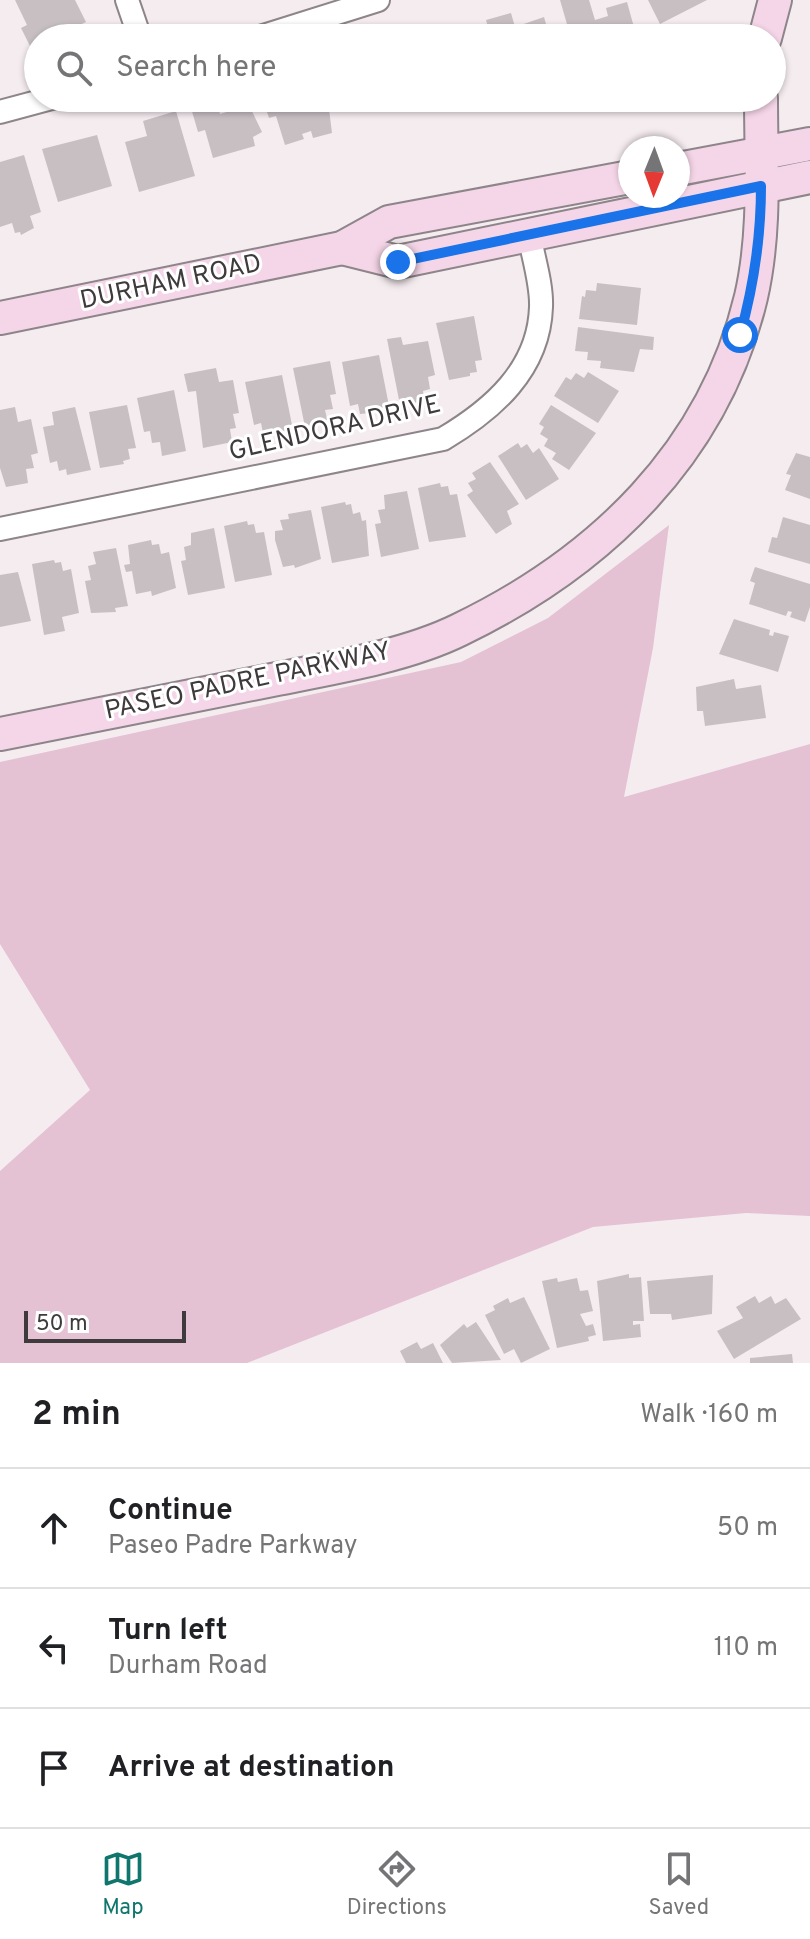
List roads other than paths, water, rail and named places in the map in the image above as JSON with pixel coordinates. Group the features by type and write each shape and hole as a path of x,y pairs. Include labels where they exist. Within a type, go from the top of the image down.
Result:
{"main road":[{"path":"769,24 775,0"},
{"name":"PASEO PADRE PARKWAY","path":"0,734 359,662 457,631 567,568 651,492 686,446 714,400 738,346 751,294 761,231 761,112"},
{"path":"690,167 810,144"},
{"name":"DURHAM ROAD","path":"342,248 398,262 810,177"},
{"name":"DURHAM ROAD","path":"0,318 342,248 389,222 618,179"}],"street":[{"path":"127,0 135,24"},
{"path":"302,24 378,0"},
{"path":"0,112 24,106"},
{"name":"GLENDORA DRIVE","path":"0,529 443,439 482,416 513,385 531,350 541,307 529,234"}]}
